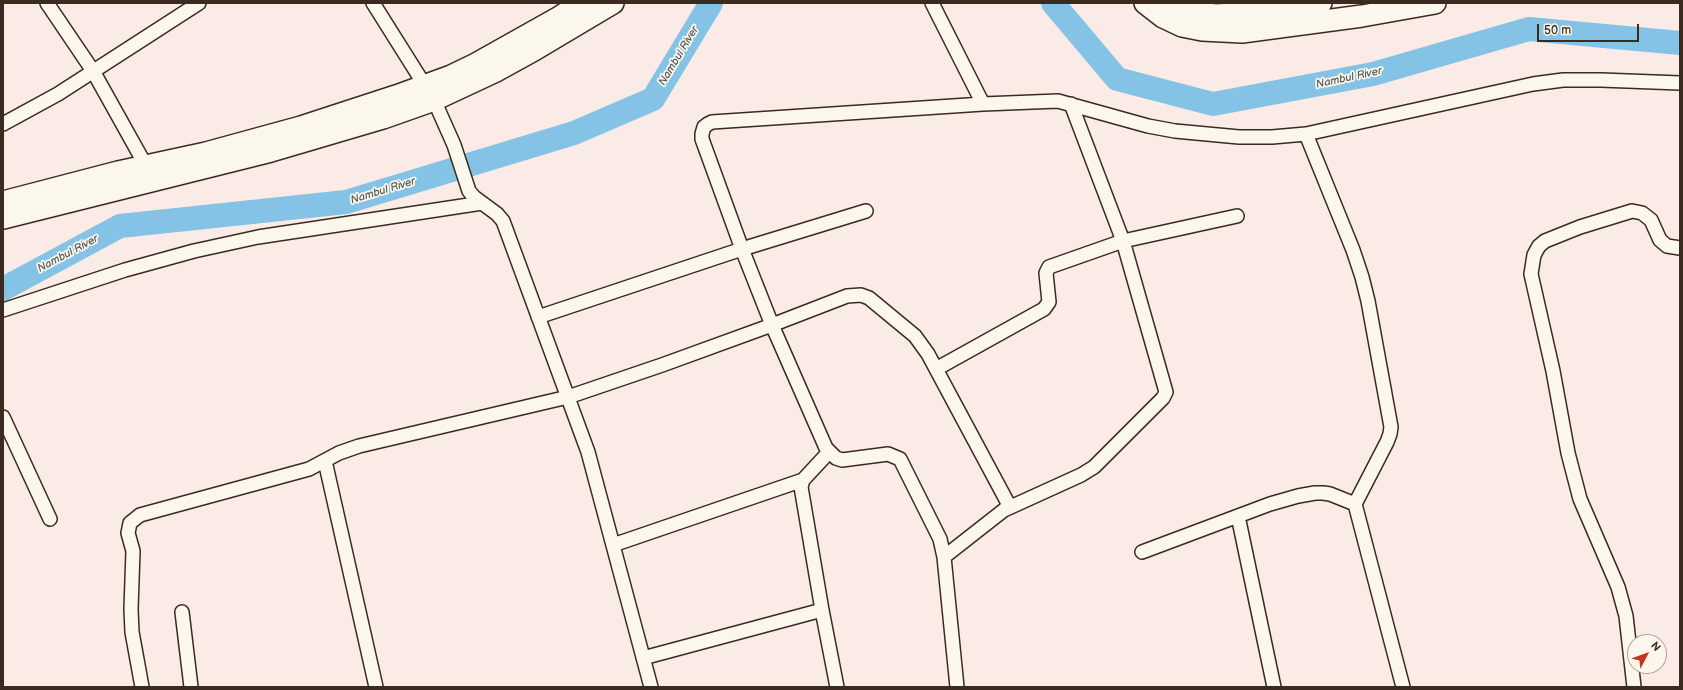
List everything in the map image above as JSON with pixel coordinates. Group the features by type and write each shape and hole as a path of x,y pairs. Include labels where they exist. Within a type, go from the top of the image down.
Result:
{"highway":[{"path":"3,218 271,151 383,118 429,93 451,76 476,64 558,18 581,3"},
{"path":"3,202 146,166 206,153 429,93 488,75 534,50 613,3"},
{"path":"1146,3 1164,17 1182,26 1202,30 1242,32 1362,16 1434,3"},
{"path":"1174,3 1195,12 1215,15 1252,13 1321,3"}],"street":[{"path":"47,3 93,71 146,166"},
{"path":"3,124 58,94 199,3"},
{"path":"373,3 429,93 454,145 469,191 503,221 588,452 651,687"},
{"path":"932,3 983,104"},
{"path":"958,687 944,557 940,539 900,459 888,454 842,460 836,458 826,448 772,325 742,249 702,139 704,127 712,122 983,104 1058,101 1148,126 1175,131 1239,137 1272,136 1306,134 1533,84 1563,80 1680,83"},
{"path":"944,557 996,515 1010,507 1081,475 1094,467 1163,398 1166,392 1124,241 1071,104"},
{"path":"1306,134 1353,250 1362,277 1368,301 1391,428 1389,438 1356,504 1403,687"},
{"path":"3,310 125,270 194,251 258,238 482,203"},
{"path":"538,317 742,249 866,211"},
{"path":"1634,687 1626,616 1618,587 1580,499 1568,453 1553,371 1531,274 1534,255 1539,246 1545,241 1580,227 1632,211 1642,213 1651,220 1660,240 1667,246 1680,248"},
{"path":"936,369 1044,309 1049,302 1046,273 1049,267 1124,241 1237,216"},
{"path":"142,687 132,632 131,609 133,551 128,533 130,523 140,515 309,469 339,453 359,446 568,396 662,365 847,296 861,295 869,298 915,336 936,369 1010,507"},
{"path":"3,417 50,519"},
{"path":"829,452 803,480 801,487 837,687"},
{"path":"325,461 376,687"},
{"path":"613,545 803,480"},
{"path":"1142,552 1270,504 1315,493 1330,494 1356,504"},
{"path":"1238,516 1274,687"},
{"path":"643,658 822,610"},
{"path":"182,612 191,687"}],"waterway":[{"name":"Nambul River","path":"3,289 120,226 346,202 574,133 653,99 711,3"},
{"name":"Nambul River","path":"1053,3 1117,79 1213,104 1373,74 1529,29 1680,43"}]}
